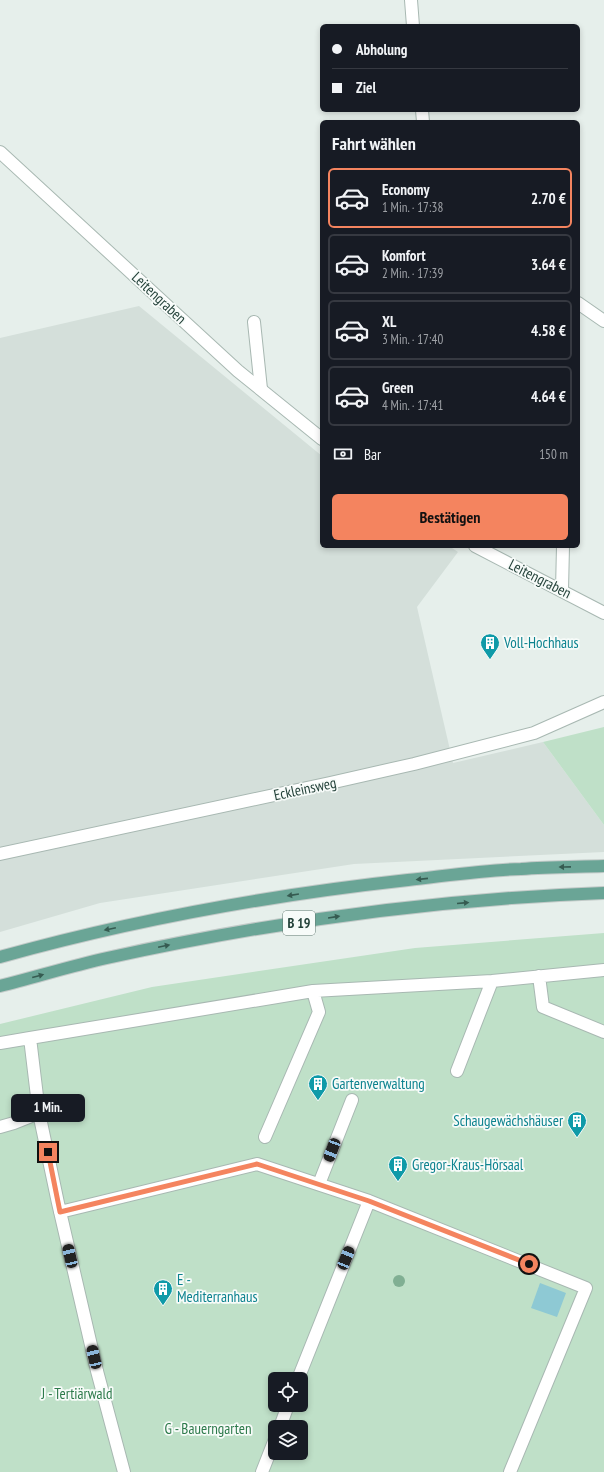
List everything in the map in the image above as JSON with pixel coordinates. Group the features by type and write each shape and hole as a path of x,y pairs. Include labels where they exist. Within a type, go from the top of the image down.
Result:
{"main road":[{"name":"B 19","path":"0,957 95,932 159,919 224,906 348,887 520,869 604,866"},
{"name":"B 19","path":"0,986 106,958 221,934 345,916 431,906 604,893"}],"street":[{"path":"411,0 413,24"},
{"name":"Leitengraben","path":"0,152 227,361 320,437"},
{"path":"580,304 604,321"},
{"path":"254,322 261,389"},
{"name":"Leitengraben","path":"479,548 604,613"},
{"path":"562,590 563,548"},
{"name":"Eckleinsweg","path":"0,854 330,784 414,764 534,733 604,702"},
{"path":"0,1042 313,991 492,981 604,970"},
{"path":"539,976 543,1007 604,1032"},
{"path":"457,1071 492,981"},
{"path":"265,1137 319,1012 313,991"},
{"path":"30,1038 39,1113 60,1212 97,1371 124,1472"},
{"path":"319,1184 352,1100"},
{"path":"0,1127 39,1113"},
{"path":"60,1212 257,1164 369,1201 586,1288 510,1472"},
{"path":"301,1372 369,1201"},
{"path":"262,1472 268,1457"}],"shaded area":[{"path":"139,306 320,454 320,548 452,548 458,552 417,607 453,763 543,742 604,825 604,852 354,864 100,903 0,932 0,338"}],"green space":[{"path":"604,727 604,825 543,742"},
{"path":"604,933 604,1472 0,1472 0,1024 152,987 415,948"}],"water":[{"path":"540,1283 566,1293 557,1317 531,1308"}],"place":[{"name":"Voll-Hochhaus","path":"490,660"},
{"name":"Gartenverwaltung","path":"318,1101"},
{"name":"Schaugewächshäuser","path":"577,1138"},
{"name":"Gregor-Kraus-Hörsaal","path":"398,1182"},
{"name":"E - Mediterranhaus","path":"163,1306"}],"route":[{"path":"48,1152 60,1212 257,1164 369,1201 529,1264"}],"park label":[{"name":"J - Tertiärwald","path":"77,1394"},
{"name":"G - Bauerngarten","path":"208,1429"}]}
